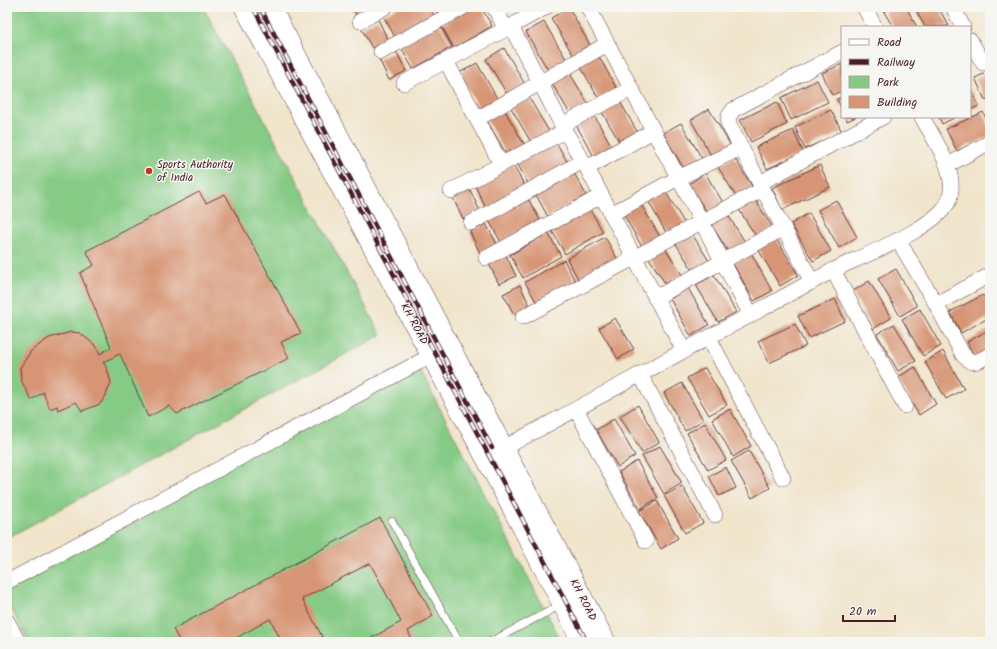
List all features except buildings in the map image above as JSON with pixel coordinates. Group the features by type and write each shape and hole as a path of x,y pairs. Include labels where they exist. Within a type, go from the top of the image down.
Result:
{"main road":[{"name":"KH ROAD","path":"245,7 431,356 494,453 561,580 605,642"},
{"name":"KH ROAD","path":"270,7 450,346 494,453"},
{"name":"KH ROAD","path":"561,580 563,604 583,642"}],"street":[{"path":"360,21 385,7"},
{"path":"381,52 464,7"},
{"path":"494,7 508,27 541,82 564,128 585,164 684,351"},
{"path":"404,83 546,7"},
{"path":"588,7 751,315"},
{"path":"864,7 874,26"},
{"path":"953,7 962,26"},
{"path":"971,42 981,64"},
{"path":"477,119 607,44"},
{"path":"812,282 728,123 729,116 733,110 841,53"},
{"path":"446,61 501,164"},
{"path":"451,191 631,89"},
{"path":"523,317 701,222 881,118"},
{"path":"494,453 833,270 898,240 917,229 942,211 949,200 951,185 948,165 923,118"},
{"path":"470,223 653,131"},
{"path":"948,165 990,142"},
{"path":"611,214 678,178 741,148"},
{"path":"486,258 601,196"},
{"path":"655,298 784,228"},
{"path":"898,240 964,355 971,362 978,361 990,355"},
{"path":"833,270 905,406"},
{"path":"936,304 990,275"},
{"path":"709,338 783,478"},
{"path":"7,582 450,346"},
{"path":"640,374 715,515"},
{"path":"576,409 646,541"},
{"path":"7,622 18,642"}],"lane":[{"path":"392,521 459,642"},
{"path":"490,642 563,604"}],"green space":[{"name":"Sports Authority of India","path":"7,7 203,7 381,335 7,538"},
{"path":"415,361 562,642 29,642 11,609 7,583"}],"railway":[{"path":"253,7 587,642"},
{"path":"260,7 492,448"}],"place":[{"name":"Sports Authority of India","path":"149,171"}]}
